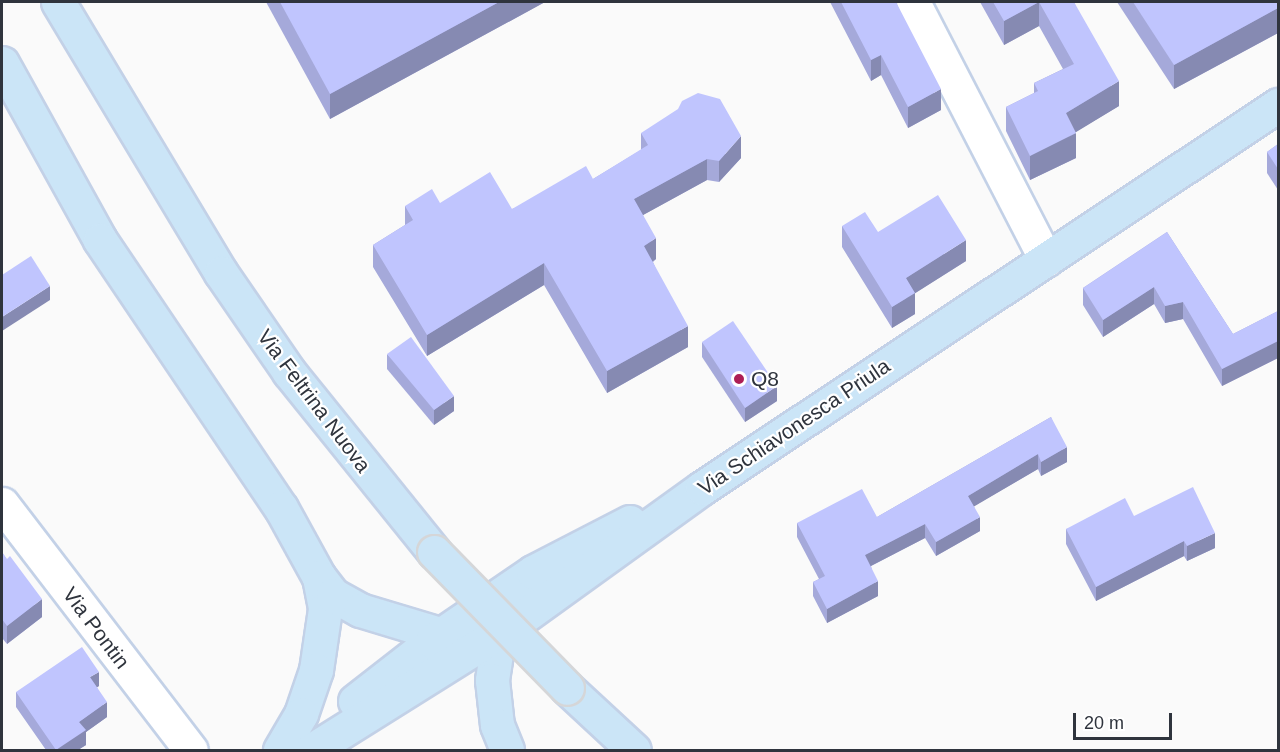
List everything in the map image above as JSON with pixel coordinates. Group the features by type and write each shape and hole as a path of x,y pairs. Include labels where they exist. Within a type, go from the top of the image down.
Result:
{"main road":[{"name":"Via Feltrina Nuova","path":"58,2 221,273 289,372 434,552 567,688 634,750"},
{"path":"2,63 100,240 281,508 319,577 333,595 360,610 441,636 470,639 497,635"},
{"name":"Via Schiavonesca Priula","path":"312,750 497,635 702,488 1278,105"},
{"path":"296,750 441,636 560,556 702,488"},
{"path":"507,750 499,736 493,698 497,635 510,607 596,548 674,502"},
{"path":"280,750 301,714 316,670 325,609 319,577"}],"street":[{"path":"913,2 1046,260"},
{"name":"Via Pontin","path":"2,504 191,750"}],"building":[{"path":"280,2 499,2 330,94"},
{"path":"841,2 896,2 941,89 908,107 881,55 871,60"},
{"path":"993,2 1039,2 1004,21"},
{"path":"1039,2 1074,2 1119,81 1066,113 1076,133 1030,156 1006,107 1038,91 1034,83 1074,64"},
{"path":"1133,2 1278,2 1278,8 1174,65"},
{"path":"698,93 720,99 741,136 719,161 707,159 634,199 656,238 644,246 688,326 607,371 544,263 427,335 373,245 413,220 405,206 432,189 440,203 490,172 512,209 586,166 593,179 648,145 641,133 678,109 682,101"},
{"path":"1278,144 1278,169 1267,152"},
{"path":"938,195 966,240 906,278 915,293 892,307 842,226 865,212 878,232"},
{"path":"1167,232 1233,334 1278,311 1278,341 1222,369 1183,302 1165,306 1154,287 1103,320 1083,288"},
{"path":"31,256 50,286 2,317 2,275"},
{"name":"Q8","path":"733,321 777,386 745,408 702,342"},
{"path":"411,337 454,396 434,410 387,354"},
{"path":"1051,417 1067,447 1041,462 1038,454 968,496 980,517 936,542 925,524 865,555 878,581 827,609 813,582 825,576 797,523 862,489 877,517"},
{"path":"1193,487 1215,533 1187,546 1184,541 1096,587 1066,529 1125,498 1134,516"},
{"path":"2,552 7,559 10,556 42,599 7,626 2,619"},
{"path":"82,647 99,672 90,677 107,702 79,722 86,730 56,750 16,692"}],"place":[{"name":"Q8","path":"739,379"}]}
